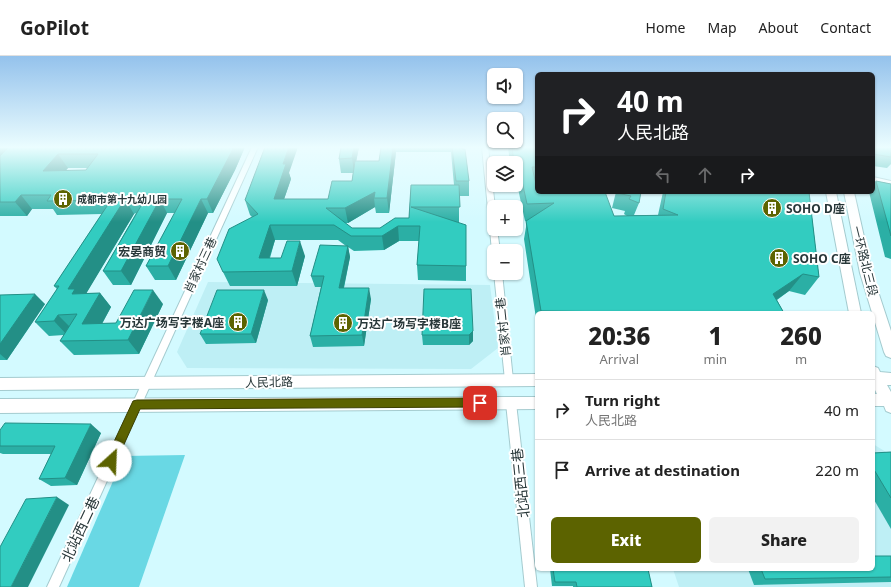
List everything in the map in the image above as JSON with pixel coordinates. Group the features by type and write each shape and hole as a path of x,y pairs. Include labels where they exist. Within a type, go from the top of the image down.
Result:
{"main road":[{"name":"一环路北三段","path":"831,194 855,311"},
{"name":"一环路北三段","path":"849,194 866,273 891,352"},
{"path":"875,376 891,379"},
{"path":"875,378 886,401"},
{"name":"人民北路","path":"0,384 535,380"},
{"name":"人民北路","path":"0,406 137,404 535,403"}],"street":[{"name":"肖家村三巷","path":"146,384 244,172"},
{"path":"488,172 495,244"},
{"path":"875,179 891,183"},
{"name":"肖家村二巷","path":"499,280 509,380"},
{"name":"北站西二巷","path":"53,587 146,384"},
{"name":"北站西三巷","path":"511,403 531,587"}],"shaded area":[{"path":"208,282 490,285 498,348 471,369 187,368 177,352"},
{"path":"875,445 891,455 891,587 679,587 674,571 875,571"},
{"path":"185,455 139,587 67,587 124,456"}],"building":[{"path":"0,172 221,172 207,199 201,199 168,266 146,266 182,199 160,199 121,271 103,271 145,199 125,199 68,289 75,289 72,294 100,293 82,324 116,323 134,290 153,290 128,340 60,341 77,314 58,315 54,321 35,322 59,286 54,286 111,200 47,201 51,195 21,195 15,202 0,202"},
{"path":"256,172 283,172 274,199 328,199 332,181 352,181 353,172 390,172 387,198 374,198 375,192 345,208 326,208 352,228 380,228 395,218 409,218 411,185 459,185 460,207 411,207 466,225 466,266 417,265 420,226 398,226 382,236 351,236 334,225 270,225 259,258 281,258 287,241 300,241 292,271 223,272 217,259 229,229 258,214 245,200"},
{"path":"455,172 468,172 469,181 456,181"},
{"path":"523,172 533,172 535,180 535,194 606,194 614,216 678,215 663,209 666,194 809,194 819,277 803,274 773,294 783,311 541,311 526,221 554,203 527,204 523,185"},
{"path":"876,181 891,184 891,236"},
{"path":"622,194 641,194 639,203 629,199 631,196"},
{"path":"320,245 348,246 339,288 369,288 362,335 310,336 324,276 311,276"},
{"path":"424,289 471,289 473,331 469,335 422,335"},
{"name":"万达广场写字楼A座","path":"217,290 264,290 251,334 200,334"},
{"path":"35,294 0,344 0,295"},
{"path":"5,423 91,424 65,478 39,479 55,446 0,446 0,430"},
{"path":"891,452 891,498 875,471 875,453"},
{"path":"57,497 11,587 0,587 0,547 26,499"},
{"path":"875,556 891,556 891,577 765,579 762,571 875,571"},
{"path":"553,571 648,571 652,587 577,587 576,582 555,582"}],"place":[{"name":"成都市第十九幼儿园","path":"63,199"},
{"name":"SOHO D座","path":"772,208"},
{"name":"宏晏商贸","path":"180,251"},
{"name":"SOHO C座","path":"779,258"},
{"name":"万达广场写字楼A座","path":"238,322"},
{"name":"万达广场写字楼B座","path":"343,323"}],"route":[{"path":"111,461 137,404 480,403"}]}
